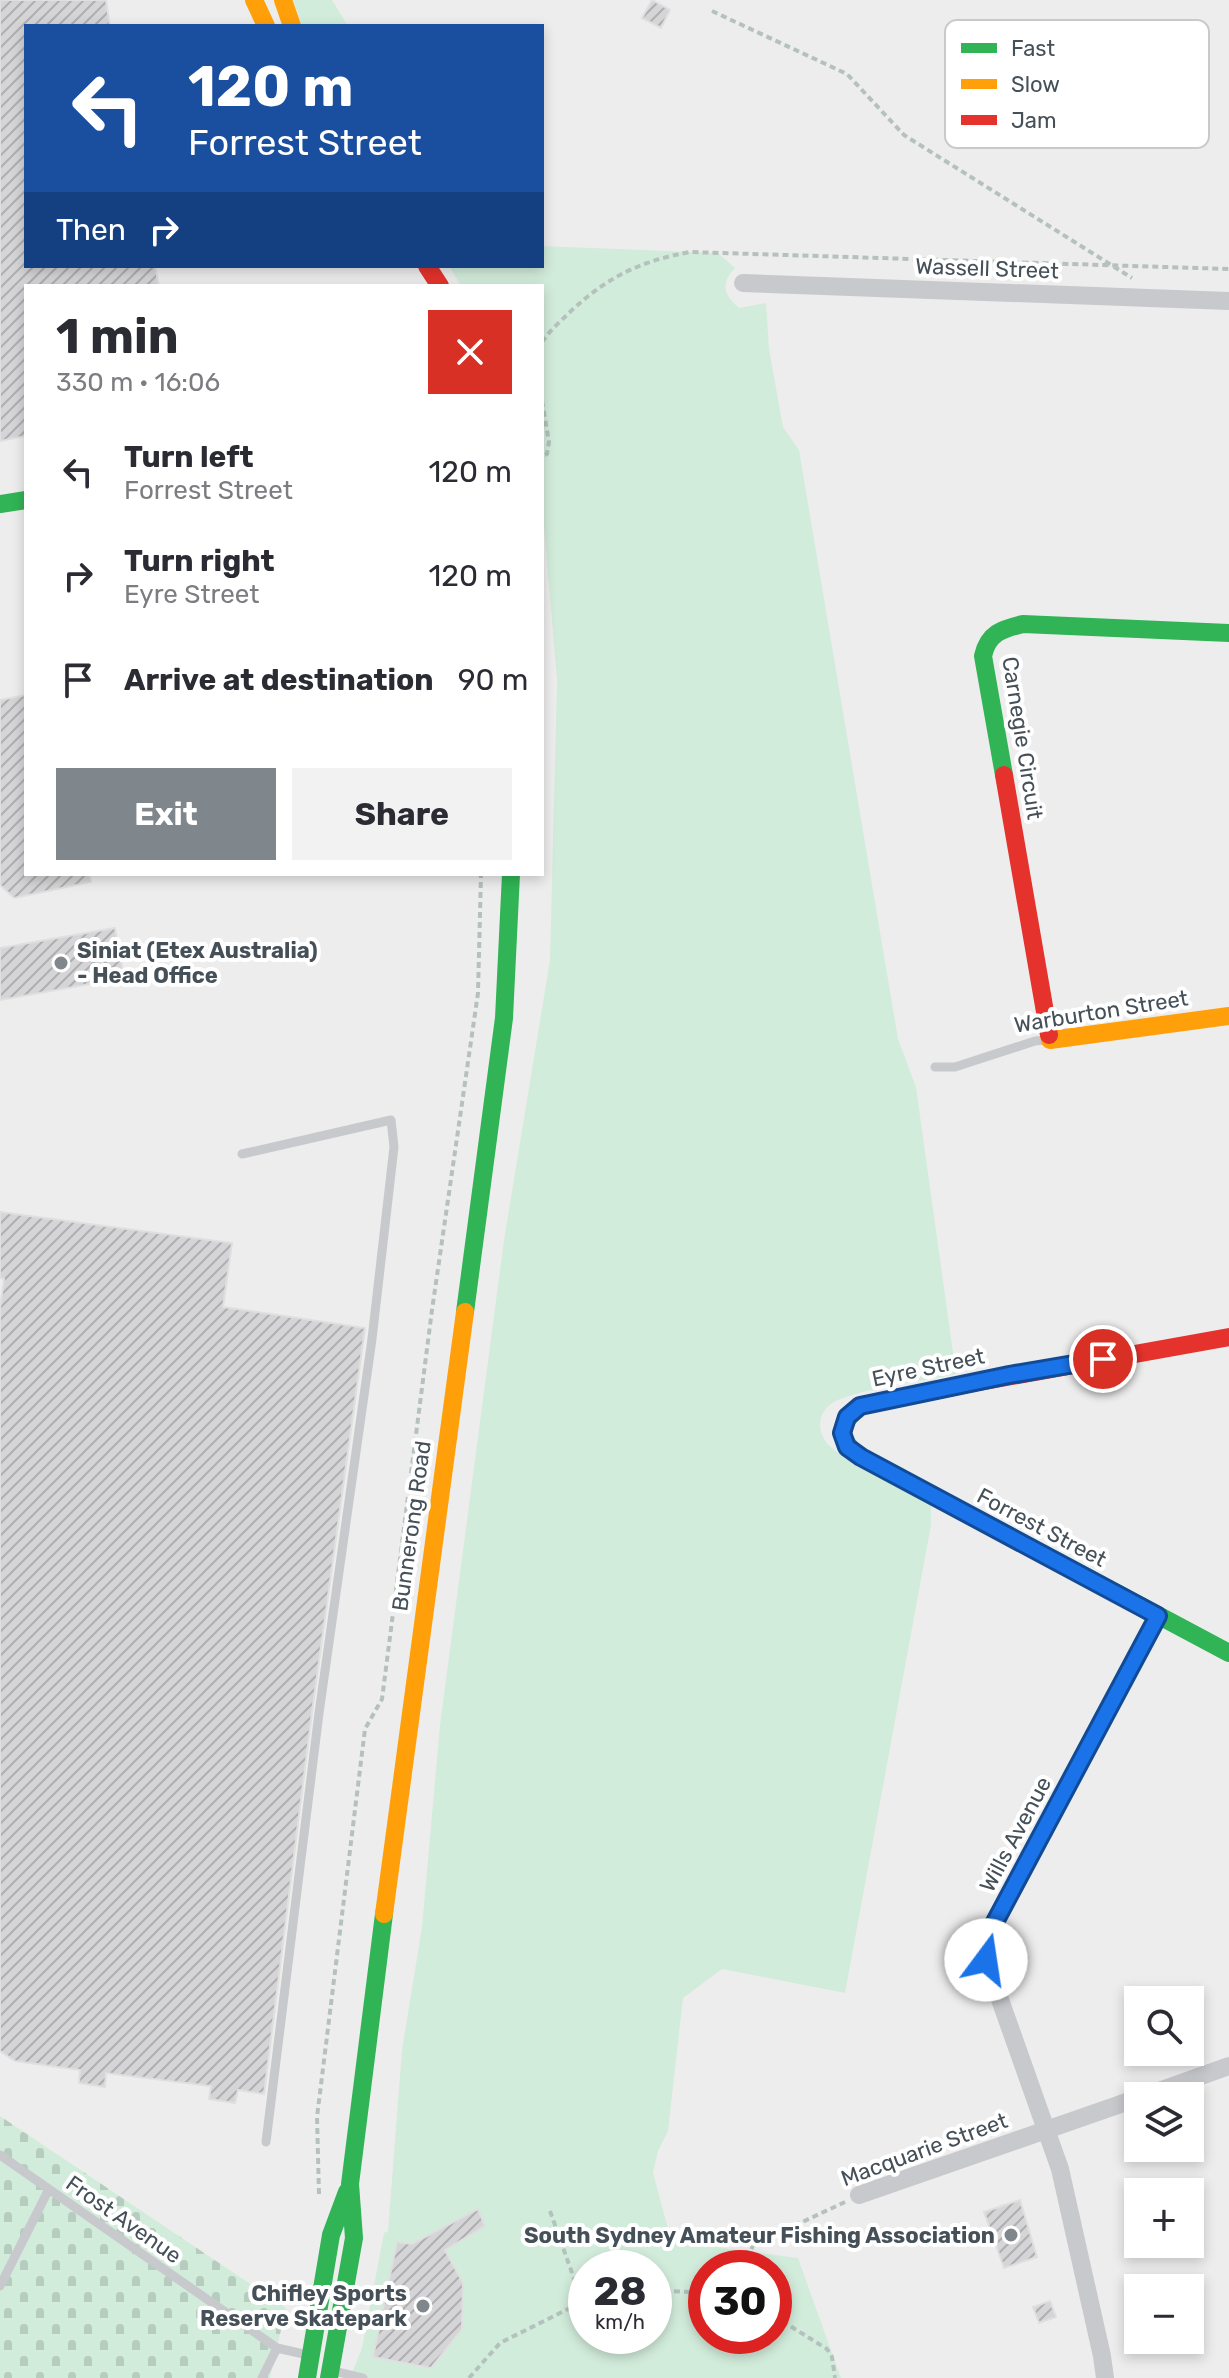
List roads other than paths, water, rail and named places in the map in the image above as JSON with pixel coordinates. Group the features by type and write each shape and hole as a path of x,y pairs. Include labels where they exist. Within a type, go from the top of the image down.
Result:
{"main road":[{"path":"254,0 265,24"},
{"path":"283,0 291,24"},
{"path":"0,504 24,500"},
{"name":"Carnegie Circuit","path":"1050,1040 983,656 986,641 998,631 1023,624 1229,633"},
{"name":"Bunnerong Road","path":"325,2375 336,2343 354,2238 350,2184 504,1018 511,876"},
{"name":"Warburton Street","path":"1050,1040 1229,1016"},
{"name":"Eyre Street","path":"842,1433 847,1417 860,1406 1009,1375 1229,1337"},
{"name":"Forrest Street","path":"842,1433 847,1447 861,1457 1229,1653"},
{"name":"Bunnerong Road","path":"307,2378 331,2235 350,2184"},
{"path":"312,2356 336,2343"}],"street":[{"name":"Wassell Street","path":"743,283 1229,301"},
{"name":"Wills Avenue","path":"1105,2378 1060,2169 986,1960 988,1935 1158,1616"},
{"path":"1184,2082 1229,2066"},
{"name":"Macquarie Street","path":"859,2195 1124,2103"}],"lane":[{"name":"Warburton Street","path":"935,1067 955,1067 1035,1041 1050,1040"},
{"path":"242,1154 391,1120 394,1147 372,1339 319,1713 266,2142"},
{"name":"Frost Avenue","path":"0,2155 277,2348 312,2356"},
{"path":"0,2286 49,2189"},
{"path":"262,2378 277,2348"},
{"path":"325,2375 363,2378"}],"place":[{"name":"Siniat (Etex Australia) - Head Office","path":"61,963"},
{"name":"South Sydney Amateur Fishing Association","path":"1011,2235"},
{"name":"Chifley Sports Reserve Skatepark","path":"423,2306"}]}
